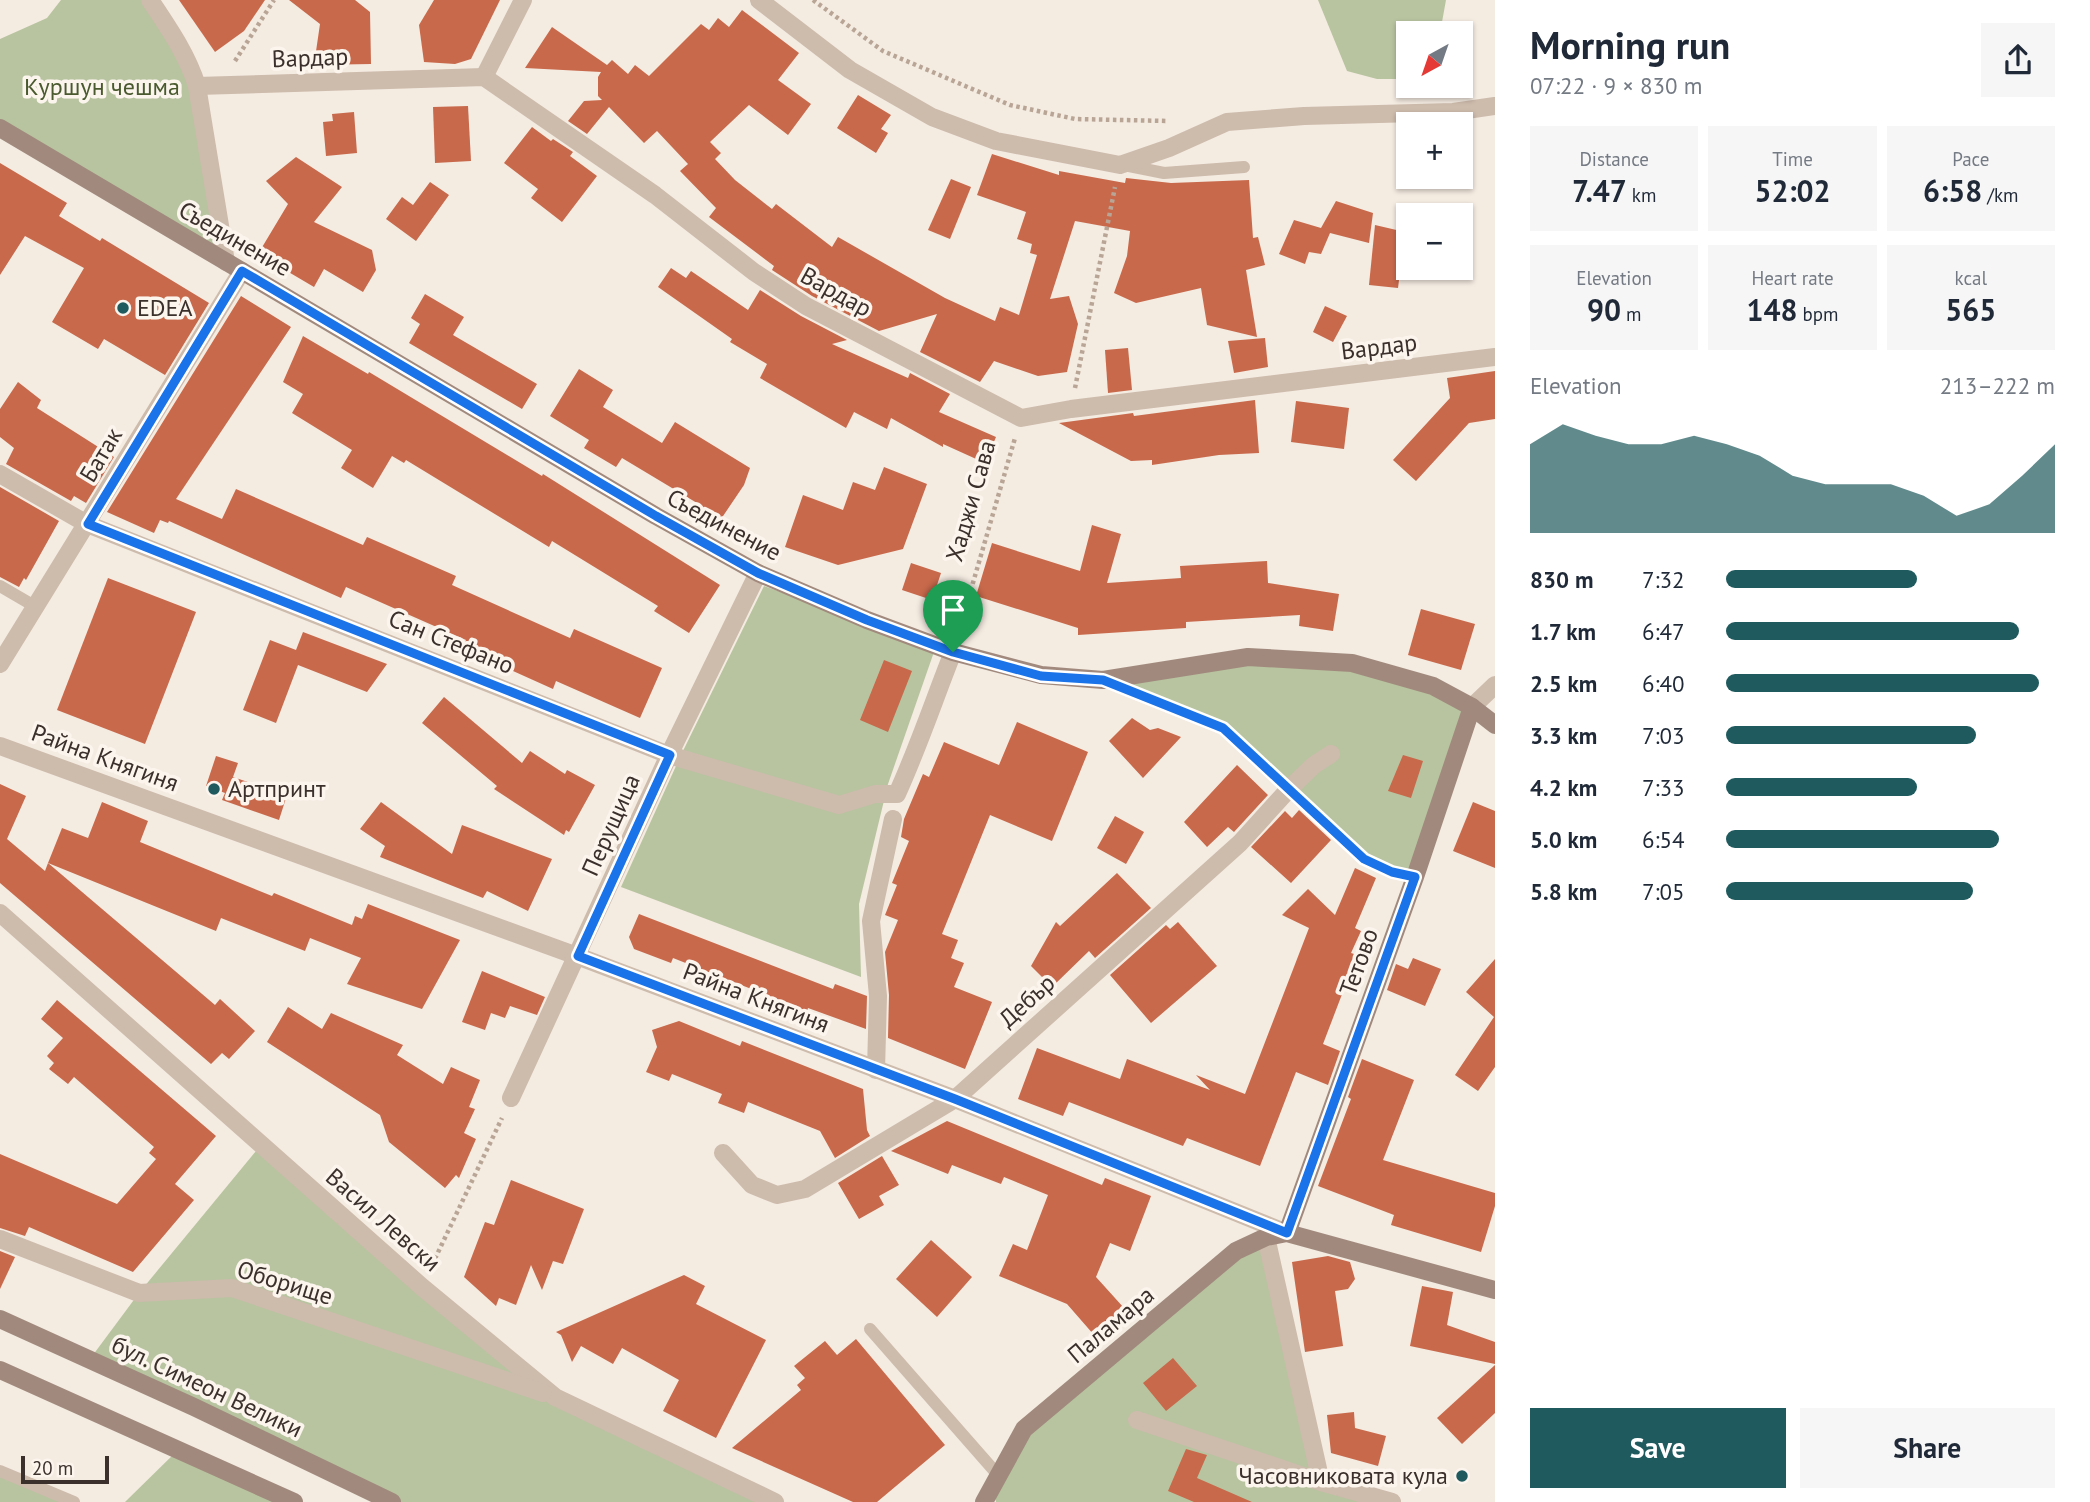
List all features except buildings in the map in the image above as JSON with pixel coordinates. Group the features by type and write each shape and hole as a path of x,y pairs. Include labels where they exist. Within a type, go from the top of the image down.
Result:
{"street":[{"path":"150,0 181,49 197,86 234,267"},
{"path":"484,77 523,0"},
{"path":"758,0 849,70 932,117 996,141 1120,165 1169,148 1227,122 1304,116 1452,112 1495,106"},
{"name":"Вардар","path":"197,86 484,77 656,195 754,272 806,306 1021,418 1071,409 1495,357"},
{"name":"Съединение","path":"0,128 656,516 758,573 867,620 953,652 1041,676 1103,680 1248,657 1352,663 1433,686 1472,707 1495,725"},
{"name":"Батак","path":"0,664 88,524 234,267"},
{"name":"Сан Стефано","path":"0,474 88,524 670,755 839,806 875,794 897,794 917,751 953,652"},
{"name":"Перущица","path":"511,1098 670,755 758,573"},
{"path":"1472,707 1495,685"},
{"name":"Тетово","path":"1287,1233 1415,877 1472,707"},
{"name":"Райна Княгиня","path":"0,746 578,956 955,1099 1287,1233 1495,1290"},
{"name":"Дебър","path":"723,1153 752,1185 777,1195 805,1189 955,1099 1240,843 1314,765 1332,754"},
{"path":"876,1070 878,996 871,921 892,819"},
{"name":"Васил Левски","path":"0,913 422,1287 555,1397 775,1502"},
{"name":"Паламара","path":"984,1502 995,1487 1024,1429 1237,1251 1266,1237 1287,1233"},
{"path":"1266,1237 1321,1482"},
{"name":"Оборище","path":"0,1239 139,1293 232,1288 555,1397"},
{"name":"бул. Симеон Велики","path":"0,1319 194,1407 392,1502"},
{"path":"0,1370 295,1502"},
{"path":"1137,1420 1321,1482 1392,1502"}],"lane":[{"path":"1120,165 1164,173 1244,167"},
{"path":"0,586 36,607"},
{"path":"1103,680 1223,728 1364,859 1392,872 1415,877"},
{"path":"870,1329 995,1487"},
{"path":"0,1471 69,1500"},
{"path":"45,1502 69,1500"}],"path":[{"path":"219,85 274,0"},
{"path":"813,0 883,51 1010,105 1075,120 1172,122"},
{"path":"1071,409 1120,165"},
{"name":"Хаджи Сава","path":"953,652 1021,418"},
{"path":"422,1287 511,1098"}],"green space":[{"name":"Куршун чешма","path":"61,0 150,0 191,68 226,262 0,128 0,39 47,18"},
{"path":"1318,0 1446,0 1442,21 1396,21 1396,79 1377,79 1347,71"},
{"path":"764,586 935,649 888,784 859,904 861,977 621,887 681,755"},
{"path":"1248,657 1352,663 1472,707 1415,877 1364,859 1223,728 1103,680"},
{"path":"261,1145 555,1397 775,1502 392,1502 90,1359 139,1293"},
{"path":"1266,1237 1321,1482 1392,1502 996,1502 992,1485 1024,1429"},
{"path":"178,1450 294,1502 125,1502"},
{"path":"0,1471 74,1502 0,1502"}],"place":[{"name":"EDEA","path":"123,308"},
{"name":"Артпринт","path":"214,789"},
{"name":"Часовниковата кула","path":"1462,1476"}],"route":[{"path":"242,271 656,516 758,573 867,620 953,652 1041,676 1103,680 1223,728 1364,859 1392,872 1415,877 1287,1233 955,1099 578,956 670,755 88,524 242,271"}]}
